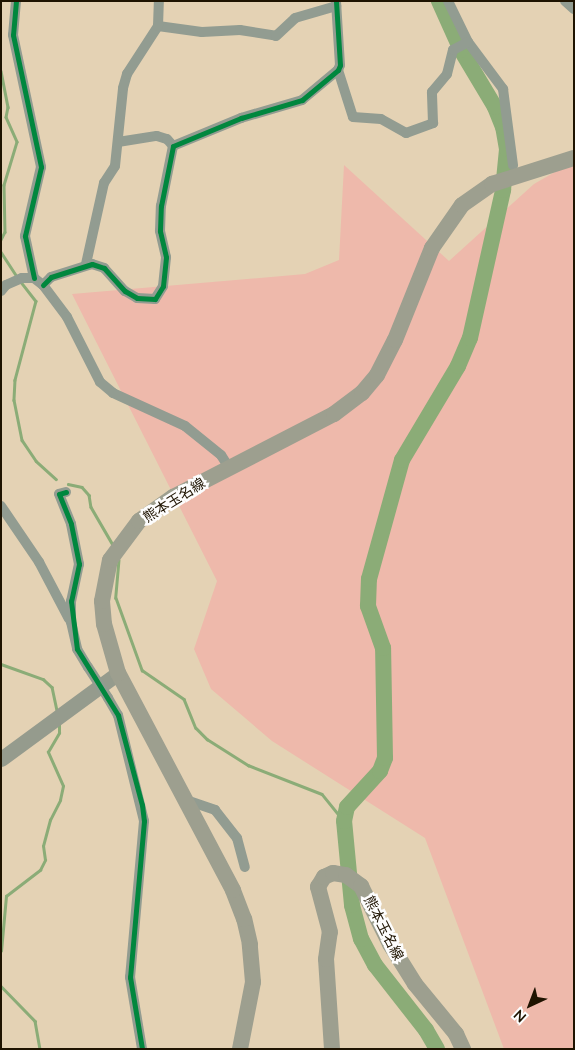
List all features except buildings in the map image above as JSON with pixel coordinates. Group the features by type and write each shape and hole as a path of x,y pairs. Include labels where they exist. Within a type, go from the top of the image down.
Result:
{"main road":[{"name":"熊本玉名線","path":"240,1049 252,997 250,944 233,890 118,673 104,624 102,601 110,560 139,521 173,497 334,414 362,393 383,366 432,248 450,218 462,205 517,169 574,158"},
{"name":"熊本玉名線","path":"332,1049 326,959 330,932 318,887 324,877 333,873 351,877 415,984 456,1034 463,1049"}],"street":[{"path":"16,1 13,35 41,168 25,236 34,278 43,285 67,316 100,382 113,393 185,426 222,455 229,468"},
{"path":"86,264 104,183 115,166 127,74 158,26 159,1"},
{"path":"448,1 466,43 503,89 517,169"},
{"path":"565,1 574,8"},
{"path":"158,26 202,32 240,30 276,36 295,18 336,4 338,70 353,117 381,119 406,133 433,123 432,92 447,74 454,49 466,43"},
{"path":"173,146 240,118 302,100 338,70"},
{"path":"118,142 156,136 167,139 173,146"},
{"path":"43,285 51,278 86,264 101,266 125,291 137,298 149,300 160,294 166,257 160,231 161,206 173,146"},
{"path":"1,291 19,279 34,278"},
{"path":"66,492 58,494 71,524 79,564 70,601 71,622 76,649 118,715 144,821 130,977 142,1049"},
{"path":"1,506 39,562 71,622"},
{"path":"1,759 79,699 118,673"},
{"path":"186,800 215,810 237,838 245,867"}],"shaded area":[{"path":"574,161 574,1049 504,1049 425,838 272,741 211,689 194,649 217,581 72,294 305,274 339,260 344,165 449,261 534,184"}],"waterway":[{"path":"437,1049 426,1030 375,965 361,939 352,905 344,821 347,807 380,771 385,758 383,648 368,606 369,579 402,460 458,366 470,338 503,190 507,149 503,127 495,107 461,50 439,1"},
{"path":"1,71 8,107 6,117 17,142 4,185 5,232 1,240"},
{"path":"1,252 18,278"},
{"path":"21,282 36,301 15,380 14,400 22,440 36,461 56,479"},
{"path":"68,484 82,487 89,495 91,507 113,545"},
{"path":"119,560 116,598 142,670 184,699 196,728 207,739 248,765 322,794 344,821"},
{"path":"1,664 43,679 52,687 57,711"},
{"path":"1,951 6,896 40,870 45,860 43,846 50,820 60,800 63,786 48,752 59,733 59,724"},
{"path":"1,986 35,1021 40,1049"}],"cycle path":[{"path":"16,1 13,35 41,167 25,236 34,278"},
{"path":"43,285 51,277 92,264 104,268 125,291 137,298 155,299 163,286 166,257 160,231 161,206 173,146 241,118 302,100 338,70 340,65 336,1"},
{"path":"66,492 59,494 71,524 79,564 71,601 77,649 118,715 142,805 144,821 130,977 142,1049"}]}
